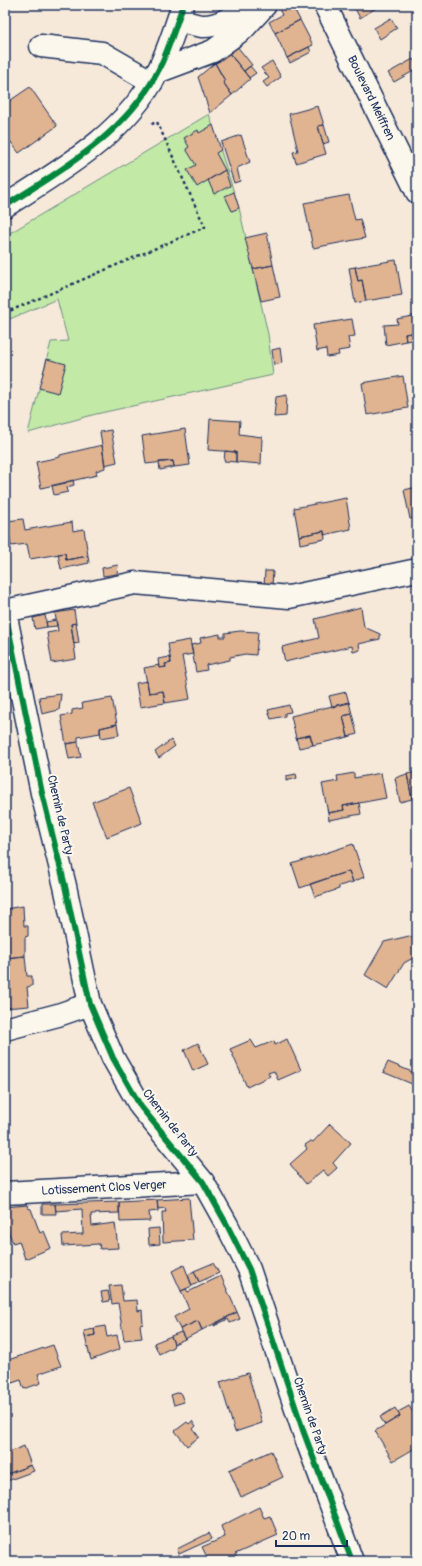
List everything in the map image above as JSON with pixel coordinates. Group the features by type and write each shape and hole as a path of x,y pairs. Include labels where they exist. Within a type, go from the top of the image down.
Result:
{"street":[{"path":"5,206 100,142 121,121 143,95 155,77 180,12 200,26 210,26 228,19 250,5"},
{"path":"41,46 102,53 155,77 213,52 243,29 264,5"},
{"name":"Boulevard Meiffren","path":"325,5 417,192"},
{"path":"5,611 135,583 289,597 417,570"},
{"name":"Chemin de Party","path":"5,611 42,792 66,886 90,1004 113,1058 141,1107 203,1182 249,1269 304,1433 352,1561"},
{"path":"5,1029 58,1015 90,1004"},
{"name":"Lotissement Clos Verger","path":"5,1193 203,1182"}],"path":[{"path":"5,313 205,227 158,122 131,130 121,121"}],"green space":[{"path":"209,114 239,208 268,334 273,375 96,414 28,433 51,342 68,341 57,299 5,321 5,236"}],"building":[{"path":"287,5 292,5 300,20 275,33 269,22 282,15 279,9"},
{"path":"353,5 375,5 376,8 360,18"},
{"path":"391,18 397,28 380,39 374,28"},
{"path":"300,20 313,45 287,58 275,33"},
{"path":"236,45 252,65 244,71 228,52"},
{"path":"309,47 311,52 290,63 287,58"},
{"path":"228,52 250,79 232,95 223,82 225,81 215,63"},
{"path":"413,59 417,65 417,69 394,82 388,73"},
{"path":"272,61 281,77 267,87 263,82 269,78 261,68"},
{"path":"215,63 225,81 223,82 232,95 210,113 198,77"},
{"path":"250,66 256,73 249,78 244,71"},
{"path":"30,87 57,126 19,153 5,134 5,104"},
{"path":"318,106 324,125 318,126 326,154 296,163 293,152 298,151 289,114"},
{"path":"213,125 221,150 216,153 225,170 197,187 187,170 196,165 186,149 189,147 184,138 198,130 199,133"},
{"path":"324,125 329,142 323,144 318,126"},
{"path":"241,135 250,162 237,168 240,181 234,183 221,142"},
{"path":"225,170 230,186 214,194 208,180"},
{"path":"234,192 239,208 232,211 225,196"},
{"path":"349,195 355,220 360,219 365,238 313,248 304,203"},
{"path":"267,233 273,265 253,269 245,238"},
{"path":"396,260 402,295 366,301 362,280 358,281 355,267"},
{"path":"273,265 280,297 261,301 253,269"},
{"path":"355,267 358,281 362,280 366,301 355,303 349,268"},
{"path":"417,315 417,332 405,334 406,341 386,345 384,325 398,324 397,319"},
{"path":"352,319 355,336 348,337 350,349 338,351 339,355 327,357 326,349 317,351 313,325"},
{"path":"417,332 417,339 406,341 405,334"},
{"path":"280,348 282,363 274,365 272,350"},
{"path":"47,359 66,364 58,393 39,388"},
{"path":"403,376 408,408 367,415 362,383"},
{"path":"287,395 286,416 274,417 276,397"},
{"path":"210,419 240,421 239,434 262,437 261,464 236,462 236,452 208,450"},
{"path":"185,429 190,465 174,467 173,461 146,464 142,436"},
{"path":"111,430 117,462 105,465 100,432"},
{"path":"102,445 105,468 96,471 97,475 41,488 36,462"},
{"path":"225,451 236,452 236,462 224,461"},
{"path":"173,461 174,467 160,470 159,462"},
{"path":"73,480 74,485 67,487 68,492 54,495 52,486"},
{"path":"417,487 417,517 410,519 404,490"},
{"path":"346,498 351,529 324,535 324,531 299,536 294,508"},
{"path":"23,519 25,530 72,522 73,531 84,529 88,556 66,560 65,553 30,559 27,544 11,546 7,521"},
{"path":"324,531 325,539 300,544 299,536"},
{"path":"65,553 66,560 88,556 89,563 61,569 58,554"},
{"path":"118,565 117,574 103,576 102,568"},
{"path":"265,571 273,571 272,586 264,586"},
{"path":"361,607 364,627 380,634 380,639 359,644 360,650 353,652 352,646 285,662 282,647 319,638 315,619"},
{"path":"74,610 76,623 71,624 76,659 52,663 47,633 58,631 55,613"},
{"path":"45,615 47,627 35,629 33,618"},
{"path":"56,620 57,626 47,627 46,622"},
{"path":"76,623 79,643 74,644 71,624"},
{"path":"240,631 258,632 256,655 245,654 230,657 230,660 206,665 207,670 196,672 191,645 201,643 200,638 220,634 220,637 225,637 225,633"},
{"path":"190,640 193,654 182,656 190,699 165,703 163,691 149,693 144,668 159,665 159,668 166,667 165,664 171,663 168,644"},
{"path":"170,657 171,663 165,664 166,667 159,668 158,659"},
{"path":"147,681 149,693 163,691 165,703 140,707 136,683"},
{"path":"346,692 349,703 332,707 329,696"},
{"path":"61,694 59,710 42,714 39,697"},
{"path":"112,698 117,724 100,728 100,733 78,737 78,742 66,744 61,716 72,714 72,710 83,708 82,703"},
{"path":"349,702 352,714 343,716 348,737 313,745 310,735 296,738 291,716"},
{"path":"289,705 291,712 285,713 285,716 271,719 268,710"},
{"path":"352,714 357,734 348,737 343,716"},
{"path":"117,724 119,735 101,738 100,728"},
{"path":"310,735 313,745 299,748 296,738"},
{"path":"171,740 175,746 159,758 155,752"},
{"path":"78,742 81,757 69,759 66,744"},
{"path":"417,772 417,798 412,799 407,774"},
{"path":"354,773 354,778 381,773 386,798 343,806 344,810 328,813 322,784 338,781 337,776"},
{"path":"296,774 297,778 286,781 286,776"},
{"path":"407,774 412,799 400,802 395,778"},
{"path":"129,788 142,823 107,837 92,802"},
{"path":"359,803 361,814 329,820 328,813 344,810 343,806"},
{"path":"353,844 364,877 353,882 349,871 300,888 292,864"},
{"path":"349,871 353,882 339,886 339,889 315,897 310,884"},
{"path":"23,906 24,926 28,926 28,936 25,937 25,956 5,958 5,909"},
{"path":"409,936 417,941 417,962 411,959 404,963 388,989 365,975 384,942"},
{"path":"25,956 27,976 32,976 32,986 27,987 29,1006 5,1008 5,958"},
{"path":"287,1039 301,1070 278,1080 274,1071 268,1073 270,1076 247,1087 230,1049 251,1040 256,1048 274,1041 275,1045"},
{"path":"198,1043 208,1064 193,1071 184,1050"},
{"path":"388,1062 417,1074 417,1086 383,1072"},
{"path":"330,1124 351,1143 333,1163 337,1168 328,1176 323,1170 306,1184 290,1164 307,1149 305,1145 311,1141 313,1142"},
{"path":"189,1198 193,1240 163,1242 162,1212 166,1212 165,1208 158,1209 157,1200"},
{"path":"157,1200 158,1211 149,1212 150,1221 120,1222 119,1202"},
{"path":"119,1202 119,1213 91,1214 92,1226 115,1223 118,1248 100,1249 99,1244 63,1246 62,1235 83,1234 82,1209 56,1211 55,1204"},
{"path":"42,1204 55,1204 56,1214 42,1214"},
{"path":"27,1205 28,1208 31,1209 40,1233 44,1231 51,1248 25,1259 19,1241 13,1243 5,1224 5,1207"},
{"path":"159,1228 160,1244 149,1245 148,1229"},
{"path":"213,1263 219,1273 199,1282 194,1271"},
{"path":"184,1265 192,1286 181,1291 172,1271"},
{"path":"194,1271 199,1282 192,1286 188,1275"},
{"path":"221,1276 237,1312 202,1330 198,1321 180,1329 174,1317 189,1309 181,1291 186,1289 188,1292"},
{"path":"121,1285 123,1301 137,1300 138,1311 142,1310 143,1324 140,1325 142,1338 124,1340 118,1303 112,1304 109,1286"},
{"path":"108,1291 110,1301 103,1302 101,1292"},
{"path":"237,1312 240,1319 230,1323 228,1319 214,1326 214,1325"},
{"path":"198,1321 202,1330 185,1339 180,1329"},
{"path":"105,1326 107,1337 117,1335 120,1349 91,1360 85,1337 95,1335 94,1328"},
{"path":"94,1329 95,1335 85,1337 84,1331"},
{"path":"181,1332 185,1339 174,1344 171,1336"},
{"path":"171,1336 174,1344 173,1347 159,1354 154,1343"},
{"path":"53,1345 61,1366 38,1374 41,1383 24,1389 21,1380 9,1384 5,1372 5,1361"},
{"path":"248,1373 262,1423 235,1432 220,1382"},
{"path":"180,1392 184,1402 174,1405 171,1395"},
{"path":"409,1406 417,1419 417,1447 393,1461 375,1431 400,1416 398,1412"},
{"path":"395,1408 400,1416 385,1425 380,1417"},
{"path":"192,1421 196,1426 193,1429 199,1437 187,1446 175,1431 187,1422 189,1424"},
{"path":"24,1446 31,1465 5,1475 5,1454"},
{"path":"271,1451 283,1477 241,1497 229,1470"},
{"path":"31,1465 34,1471 7,1481 5,1475"},
{"path":"259,1507 264,1518 270,1516 278,1535 235,1554 238,1561 209,1561 202,1547 225,1537 221,1526"},
{"path":"209,1533 212,1539 179,1554 177,1549"}],"cycle path":[{"path":"5,206 48,179 90,149 127,115 143,95 157,73 168,48 183,5"},
{"path":"5,612 42,793 65,886 90,1004 113,1058 141,1107 203,1182 249,1269 304,1433 352,1561"}]}
